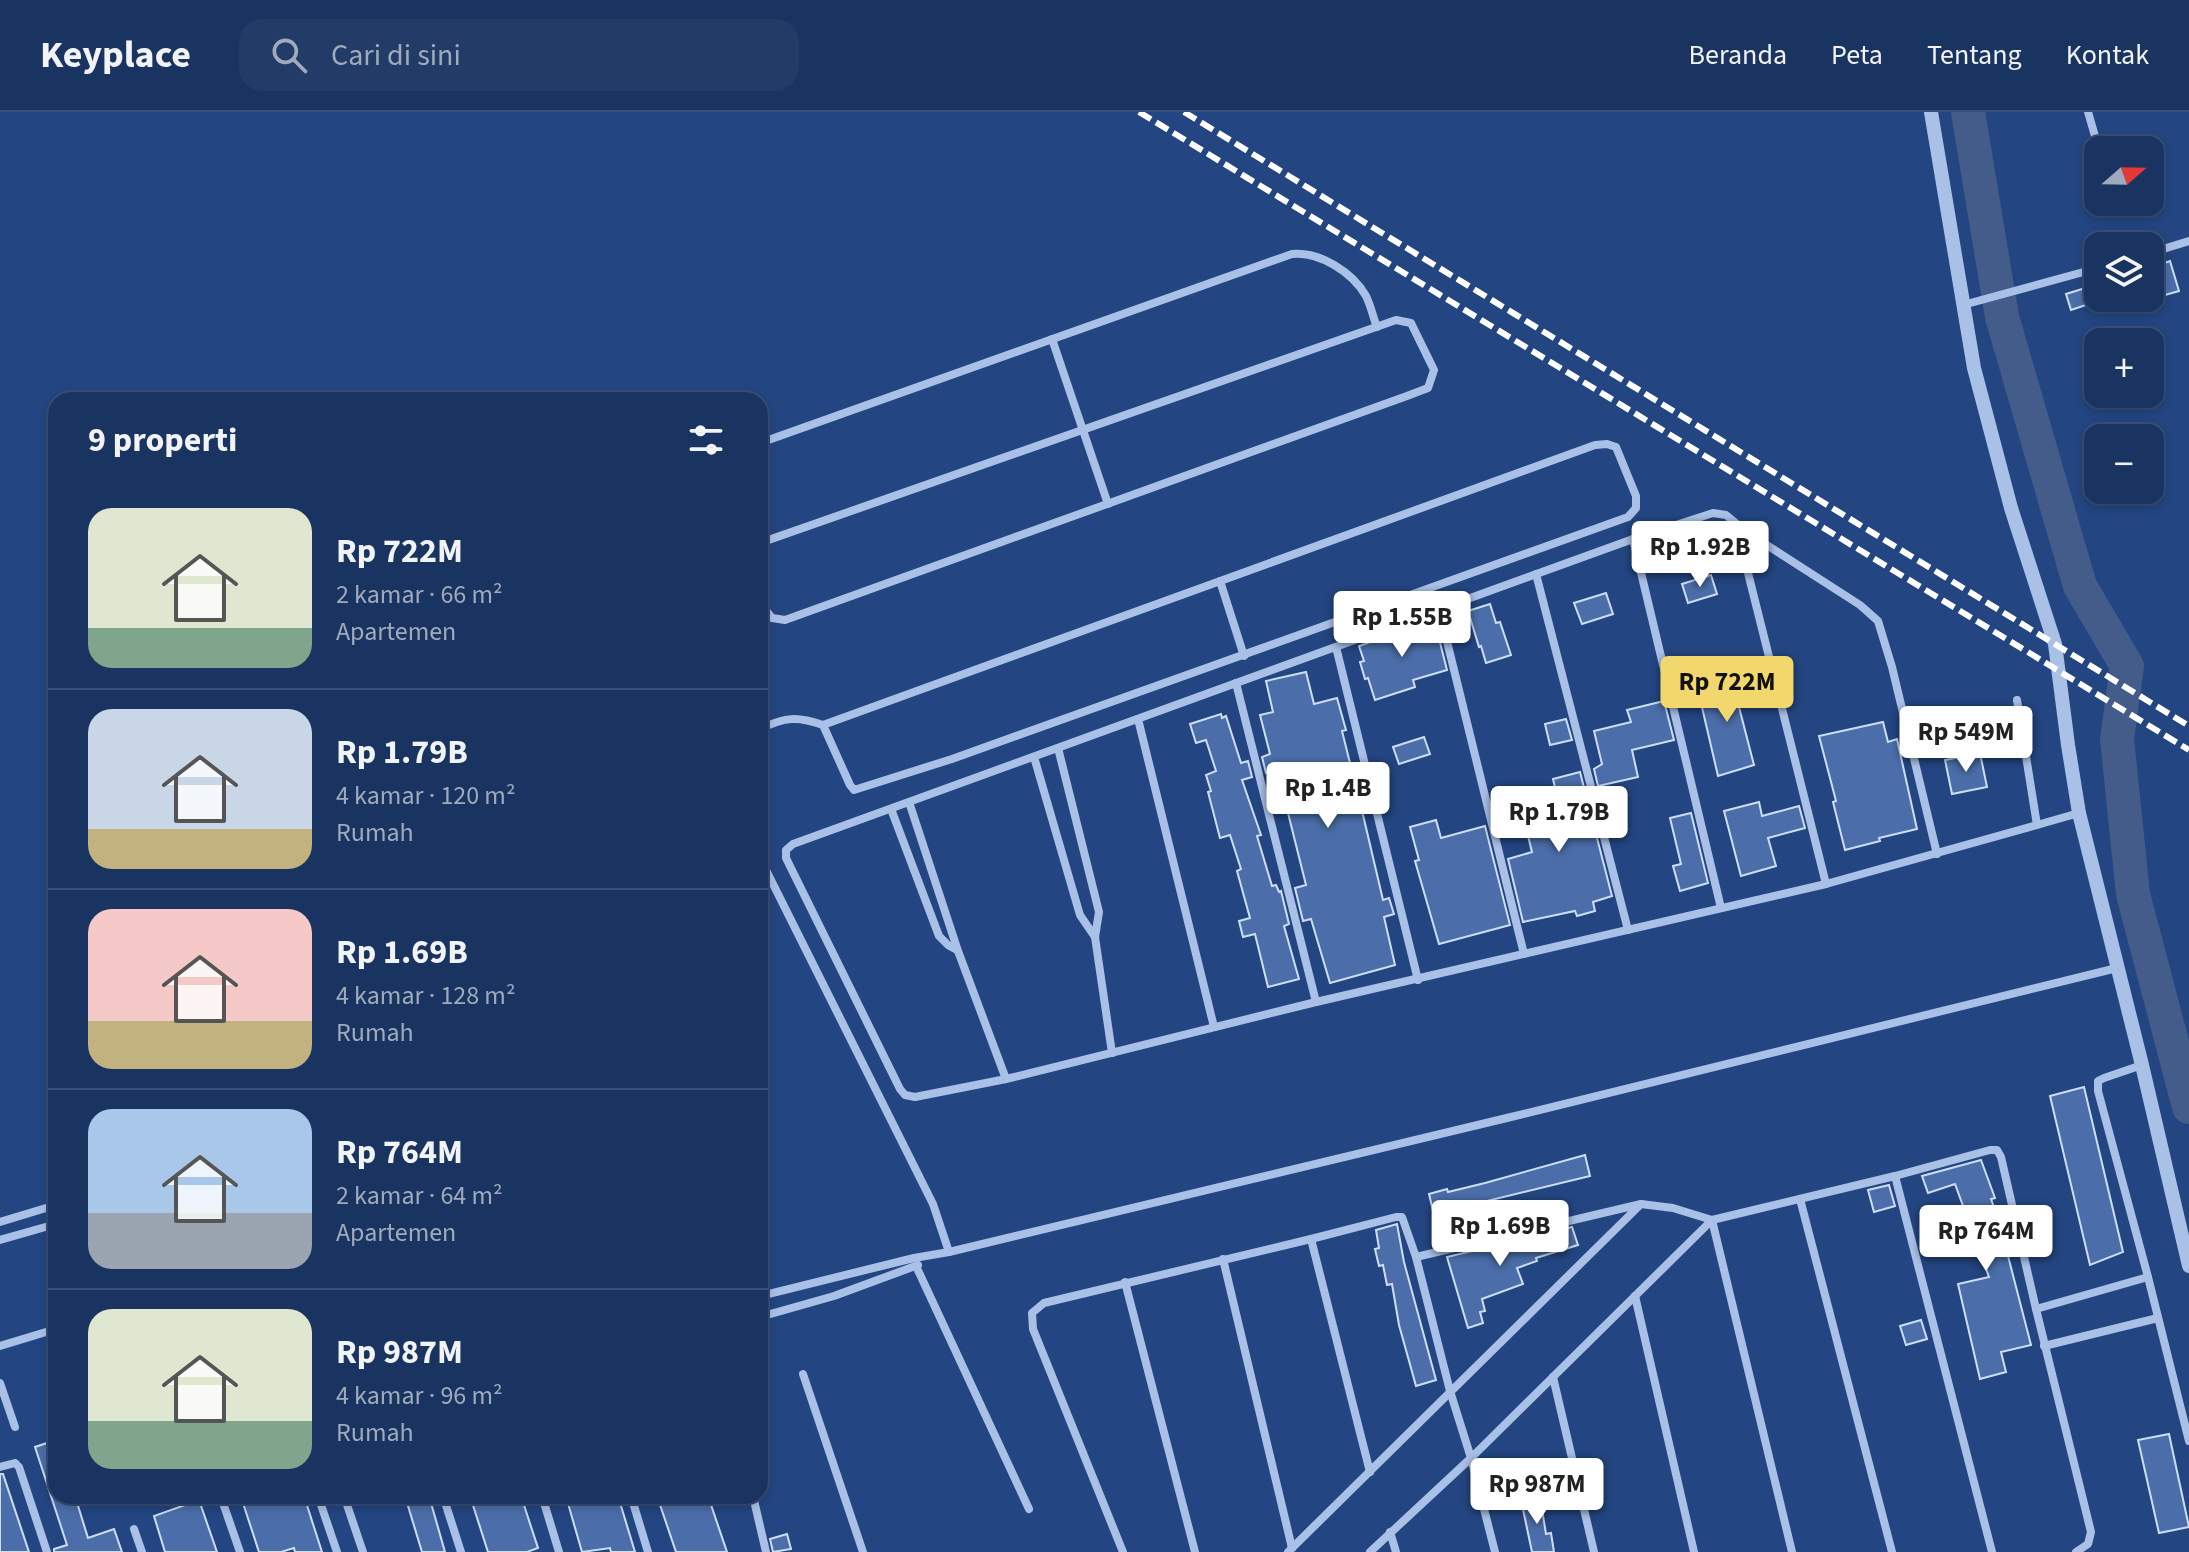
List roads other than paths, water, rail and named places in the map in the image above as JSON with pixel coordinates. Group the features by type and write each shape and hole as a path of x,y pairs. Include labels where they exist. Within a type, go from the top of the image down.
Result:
{"street":[{"path":"1931,112 1974,368 2011,508 2055,644 2075,815 2117,968 2138,1066 2189,1266"},
{"path":"2088,112 2095,136"},
{"path":"2164,249 2189,241"},
{"path":"768,440 1292,254 1302,253 1327,262 1354,278 1367,298 1377,327"},
{"path":"1962,305 2084,272"},
{"path":"768,540 1396,320 1411,323 1434,370 1428,388 785,620 772,618 768,613"},
{"path":"1052,339 1108,504"},
{"path":"768,725 800,717 823,725 1595,445 1616,447 1636,496 1636,508 1628,517 952,759 854,790 823,725"},
{"path":"1937,854 1878,621 1860,605 1748,533 1726,515 1713,513 1633,539 793,844 786,850 786,858 900,1089 905,1095 915,1097 1006,1079 1316,1002 1826,884 1937,854 2075,815"},
{"path":"1748,533 1745,561 1826,884"},
{"path":"1633,539 1721,908"},
{"path":"1536,574 1628,930"},
{"path":"1220,581 1244,656"},
{"path":"1439,609 1524,954"},
{"path":"1336,647 1418,980"},
{"path":"1236,683 1316,1002"},
{"path":"2017,700 2037,825"},
{"path":"1138,719 1214,1027"},
{"path":"1058,748 1099,912 1095,937 1112,1053"},
{"path":"1034,757 1080,915 1095,937"},
{"path":"909,802 958,951 1006,1079"},
{"path":"891,809 939,936 958,951"},
{"path":"768,874 933,1204 949,1252"},
{"path":"768,1294 1496,1121 2117,968"},
{"path":"2138,1066 2098,1081 2098,1091 2189,1441"},
{"path":"1416,1257 1641,1204 1673,1208 1712,1220 1997,1150 2091,1532 2088,1544 2076,1552"},
{"path":"1895,1176 1992,1552"},
{"path":"1800,1199 1892,1552"},
{"path":"1290,1550 1641,1204"},
{"path":"0,1222 48,1207"},
{"path":"1123,1552 1033,1329 1032,1313 1044,1303 1396,1217 1402,1217 1416,1257 1495,1552"},
{"path":"1370,1552 1471,1458 1712,1220"},
{"path":"1712,1220 1792,1552"},
{"path":"0,1240 48,1226"},
{"path":"1311,1239 1370,1472"},
{"path":"768,1315 834,1296 916,1266 928,1257"},
{"path":"1223,1259 1290,1550"},
{"path":"916,1266 1029,1509"},
{"path":"2036,1309 2148,1277"},
{"path":"1125,1282 1195,1552"},
{"path":"1635,1296 1694,1552"},
{"path":"2044,1346 2158,1318"},
{"path":"0,1346 48,1331"},
{"path":"803,1374 863,1552"},
{"path":"1553,1377 1594,1552"},
{"path":"0,1383 15,1427"},
{"path":"0,1467 15,1463 19,1467 47,1552"},
{"path":"321,1504 337,1552"},
{"path":"347,1504 363,1552"},
{"path":"446,1504 461,1552"},
{"path":"544,1504 559,1552"},
{"path":"633,1504 648,1552"},
{"path":"755,1504 766,1552"},
{"path":"224,1506 240,1552"},
{"path":"134,1529 142,1552"},
{"path":"1390,1532 1396,1552"}],"waterway":[{"path":"1968,112 2002,317 2080,586 2127,666 2117,739 2133,894 2189,1107"}],"railway":[{"path":"1139,112 2189,750"},
{"path":"1184,112 2189,726"}]}
